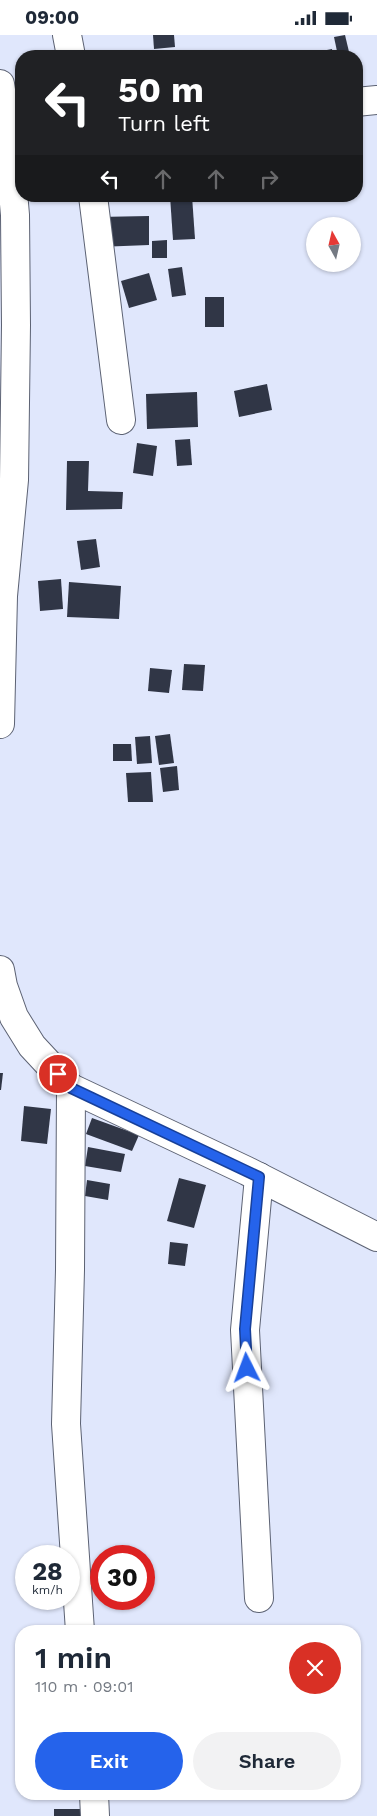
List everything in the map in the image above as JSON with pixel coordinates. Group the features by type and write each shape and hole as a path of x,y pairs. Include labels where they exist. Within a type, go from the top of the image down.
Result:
{"street":[{"path":"67,35 70,50"},
{"path":"0,84 14,135 16,325 14,471 3,596 0,724"},
{"path":"363,101 377,100"},
{"path":"94,202 121,420"},
{"path":"0,970 7,1013 32,1046 71,1088 259,1177 377,1237"},
{"path":"71,1088 70,1270 66,1424 80,1625"},
{"path":"259,1177 245,1329 259,1598"},
{"path":"94,1800 95,1816"}],"building":[{"path":"153,35 174,35 175,47 154,49"},
{"path":"345,35 349,50 337,50 334,37"},
{"path":"170,202 192,202 195,239 173,240"},
{"path":"149,216 149,245 98,247 98,217"},
{"path":"167,240 167,258 152,258 152,241"},
{"path":"182,267 186,295 172,297 168,269"},
{"path":"149,273 157,300 129,308 121,281"},
{"path":"205,297 224,297 224,327 205,327"},
{"path":"267,384 272,410 239,417 234,391"},
{"path":"197,392 198,427 147,429 146,394"},
{"path":"190,439 192,465 177,466 175,440"},
{"path":"137,443 157,446 153,476 133,473"},
{"path":"67,461 89,461 88,491 123,492 122,509 66,510"},
{"path":"96,539 100,567 81,570 77,541"},
{"path":"61,579 63,609 40,611 38,581"},
{"path":"69,582 121,586 119,619 67,617"},
{"path":"184,664 205,665 203,691 182,690"},
{"path":"150,668 172,670 169,693 148,691"},
{"path":"170,734 174,763 159,765 155,736"},
{"path":"150,736 152,763 137,764 135,737"},
{"path":"113,744 131,744 132,761 113,761"},
{"path":"177,766 179,790 163,792 160,768"},
{"path":"151,772 153,802 128,802 126,773"},
{"path":"0,1073 3,1073 1,1090 0,1090"},
{"path":"24,1106 51,1109 47,1144 21,1141"},
{"path":"92,1118 139,1135 132,1151 86,1134"},
{"path":"88,1147 125,1154 121,1172 85,1166"},
{"path":"179,1178 206,1185 194,1228 167,1221"},
{"path":"87,1180 110,1184 108,1200 85,1196"},
{"path":"170,1242 188,1244 185,1266 168,1264"},
{"path":"54,1809 94,1809 94,1816 54,1816"}],"route":[{"path":"58,1074 71,1088 259,1177 245,1329 247,1368"}]}
